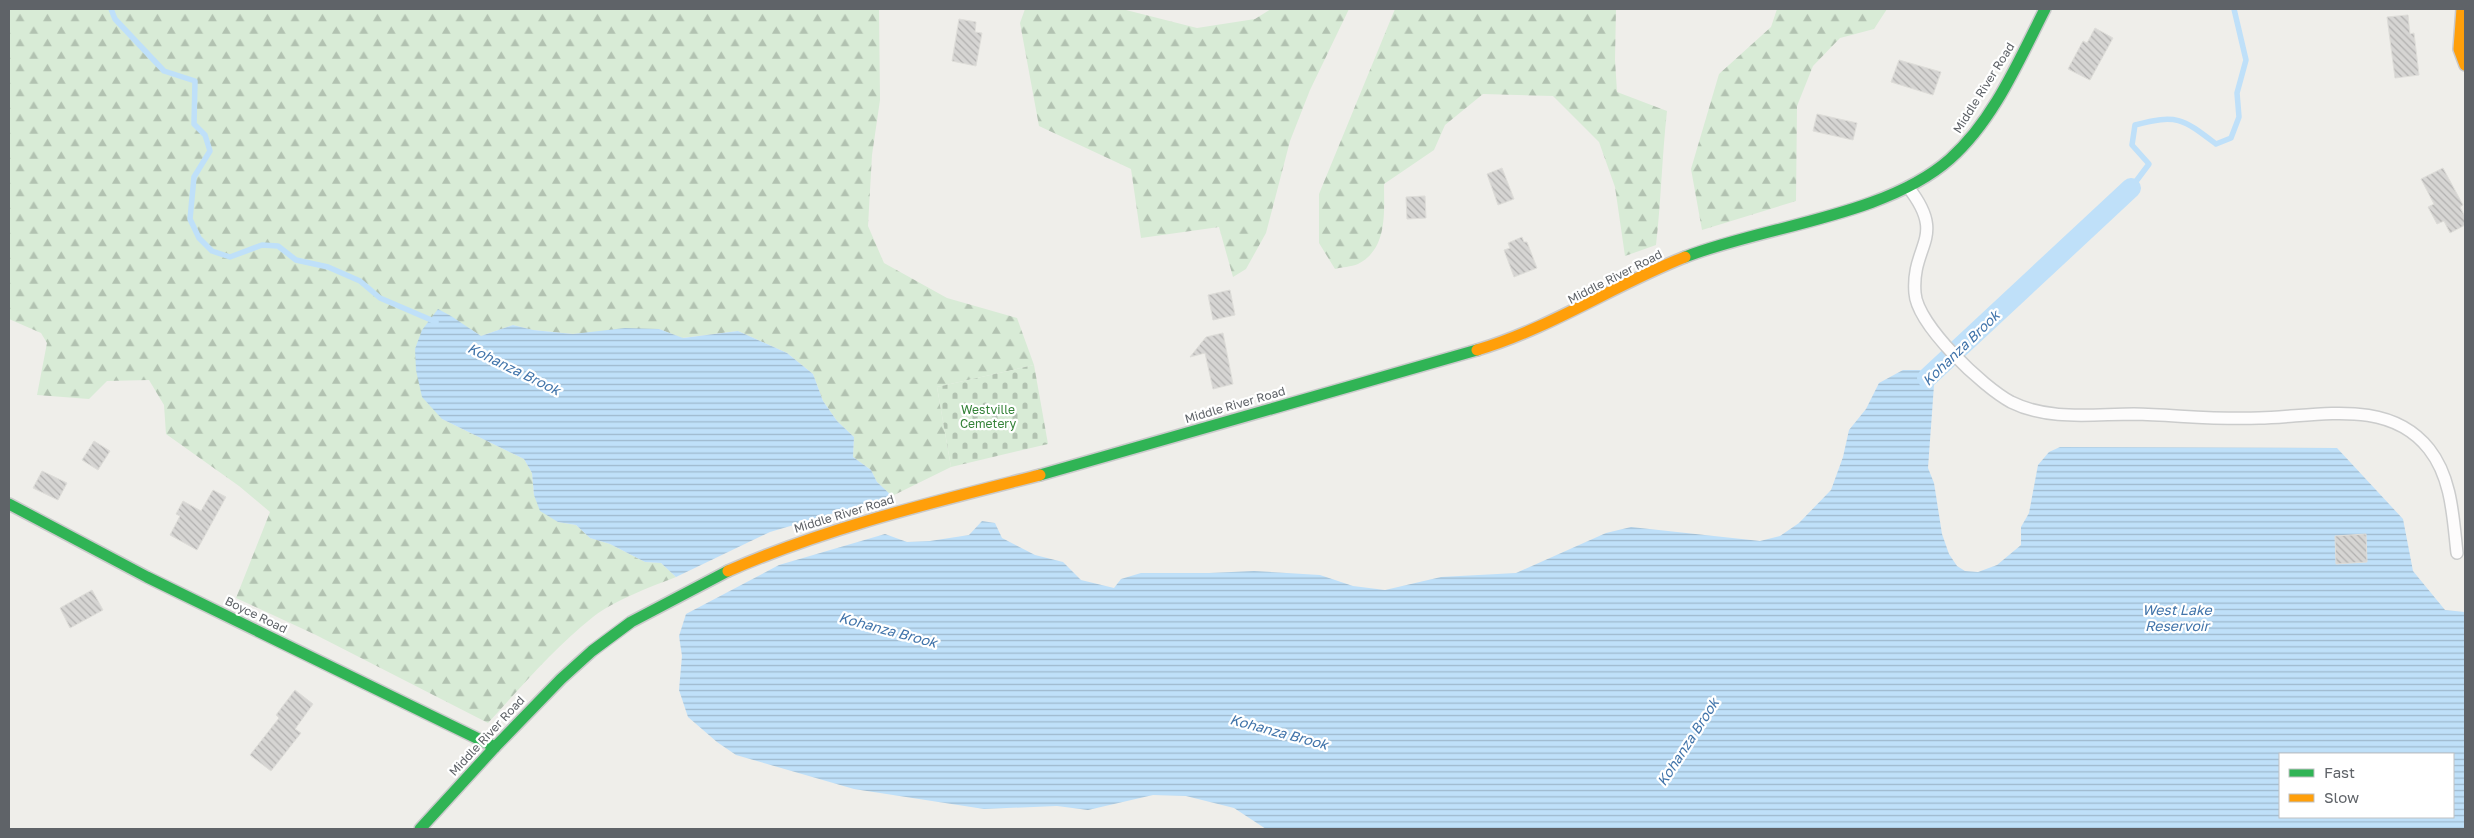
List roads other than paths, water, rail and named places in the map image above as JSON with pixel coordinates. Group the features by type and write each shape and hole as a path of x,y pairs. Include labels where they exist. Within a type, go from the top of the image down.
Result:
{"main road":[{"name":"Middle River Road","path":"420,829 561,678 592,650 631,622 726,572 769,553 867,520 1080,464 1507,342 1566,317 1638,278 1687,257 1858,206 1908,187 1936,171 1964,145 1993,104 2019,60 2045,9"},
{"path":"2462,9 2459,49 2465,66"},
{"name":"Boyce Road","path":"9,504 147,577 495,747"}],"lane":[{"path":"1908,187 1921,204 1927,219 1927,232 1915,285 1915,294 1922,316 1940,339 1980,380 2011,402 2041,412 2071,416 2133,414 2258,418 2348,413 2378,416 2405,428 2429,449 2442,471 2451,502 2457,553"}],"water":[{"path":"438,309 481,336 513,325 533,330 573,334 625,328 659,329 683,338 738,331 787,353 813,374 823,401 837,421 854,437 853,457 871,470 877,482 892,496 770,532 676,577 661,563 645,562 610,544 590,538 576,525 558,522 540,511 534,495 532,473 524,459 442,419 422,397 416,370 415,349 422,330"},
{"name":"West Lake Reservoir","path":"1903,370 1920,370 1934,385 1928,468 1934,483 1942,534 1949,554 1957,566 1965,571 1978,572 1997,565 2021,545 2021,527 2029,513 2038,465 2049,452 2060,447 2337,448 2403,519 2413,571 2445,610 2465,612 2465,829 1266,829 1234,808 1186,796 1153,795 1088,810 1057,806 984,809 854,789 736,755 717,742 688,717 679,690 682,656 679,636 686,614 779,565 885,534 907,542 930,541 969,535 982,521 995,523 1002,538 1035,555 1063,562 1081,580 1114,588 1121,579 1141,573 1254,571 1320,575 1353,586 1385,590 1441,577 1516,573 1606,533 1631,527 1760,541 1780,536 1799,523 1831,490 1843,457 1849,430 1866,409 1879,383"}],"waterway":[{"name":"Kohanza Brook","path":"111,9 115,19 164,71 195,81 194,124 205,135 210,151 194,177 190,219 199,238 212,251 230,257 262,245 278,246 296,260 328,267 360,281 380,298 436,322"},
{"name":"Kohanza Brook","path":"2131,188 2149,164 2132,145 2135,125 2170,119 2187,124 2216,144 2231,138 2239,117 2237,93 2246,60 2234,9"},
{"name":"Kohanza Brook","path":"1927,378 2131,188"}],"park label":[{"name":"Westville Cemetery","path":"988,417"}]}
